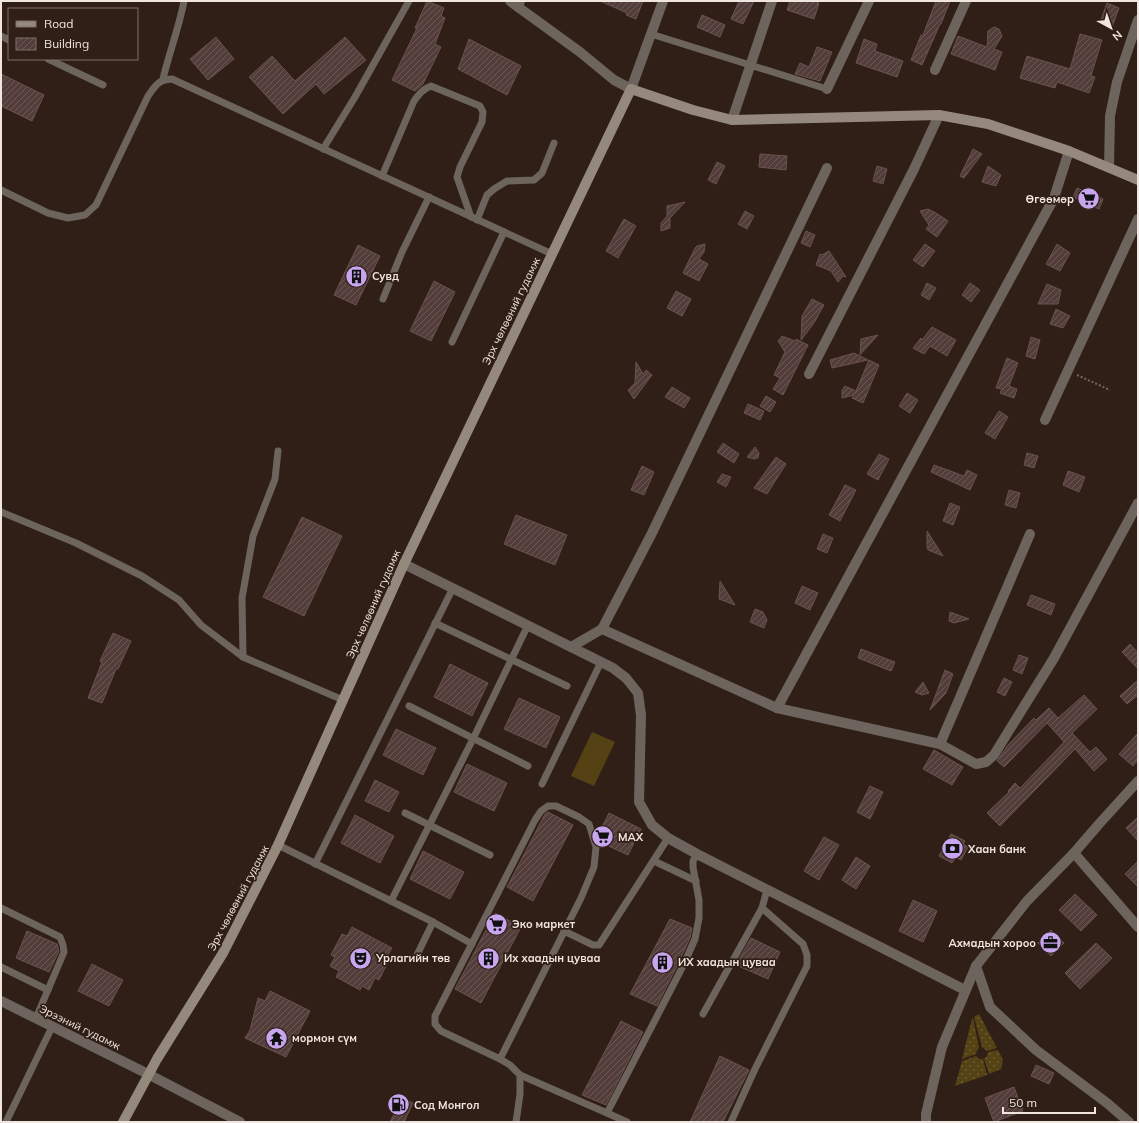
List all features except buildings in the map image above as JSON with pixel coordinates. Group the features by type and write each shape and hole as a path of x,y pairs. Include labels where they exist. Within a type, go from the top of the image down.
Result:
{"main road":[{"path":"632,89 693,110 732,120 939,115 988,124 1069,151 1138,180"},
{"name":"Эрх чөлөөний гудамж","path":"123,1122 156,1059 223,953 278,846 404,564 632,89"}],"street":[{"path":"516,3 614,80 632,89 663,1"},
{"path":"732,120 772,1"},
{"path":"827,89 869,1"},
{"path":"935,70 966,1"},
{"path":"1109,167 1110,116 1117,82 1138,20"},
{"path":"809,374 914,170 939,115"},
{"path":"777,708 1054,198 1069,151"},
{"path":"571,647 602,629 652,534 827,168"},
{"path":"1045,420 1138,219"},
{"path":"602,629 777,708 940,744 976,764 986,762 994,755 1054,658 1138,503"},
{"path":"940,744 1030,534"},
{"path":"404,564 613,668 626,678 638,693 641,715 639,802 652,825 668,838 965,990"},
{"path":"926,1122 926,1114 942,1047 976,966 1028,901 1074,853 1138,781"},
{"path":"1074,853 1138,927"},
{"path":"976,966 990,1007 1036,1050 1106,1103 1128,1122"},
{"name":"Эрээний гудамж","path":"1,1001 148,1074 240,1122"}],"lane":[{"path":"163,80 184,1"},
{"path":"323,149 355,97 409,1"},
{"path":"651,34 827,89"},
{"path":"50,60 103,85"},
{"path":"1,190 48,213 68,218 85,215 96,205 148,96 156,85 163,80 172,79 552,254"},
{"path":"382,176 414,101 419,93 431,86 480,106 482,112 482,122 460,167 457,177 474,218"},
{"path":"474,218 487,195 494,189 507,181 534,180 542,173 554,143"},
{"path":"383,299 402,252 429,197"},
{"path":"452,342 504,232"},
{"path":"243,657 242,598 253,536 276,479 278,451"},
{"path":"1,512 76,543 142,576 179,600 201,625 243,657 343,700"},
{"path":"316,864 453,588"},
{"path":"435,623 567,686"},
{"path":"391,901 473,739 528,625"},
{"path":"542,784 601,662"},
{"path":"409,706 528,766"},
{"path":"500,1059 581,898 594,867 596,848 589,824 579,817 556,806 548,806 541,811 535,820 439,1005 435,1016 435,1024 441,1031 500,1059 510,1065 520,1075 626,1122"},
{"path":"405,813 490,855"},
{"path":"564,931 593,945 599,945 668,838"},
{"path":"278,846 433,922 472,944"},
{"path":"607,1114 684,964 695,938 699,918 699,900 693,861 697,854"},
{"path":"654,860 696,881"},
{"path":"703,1014 762,908 767,890"},
{"path":"1,908 60,937 63,945 64,952 36,1018"},
{"path":"732,1122 755,1069 807,966 808,955 803,944 762,908"},
{"path":"415,959 433,922"},
{"path":"1,967 48,990"},
{"path":"6,1122 52,1027"},
{"path":"516,1122 520,1094 520,1075"}],"path":[{"path":"1067,371 1110,390"}],"shaded area":[{"path":"592,732 615,742 594,786 571,776"},
{"path":"979,1014 997,1048 987,1051 982,1047 974,1017"},
{"path":"973,1018 979,1048 976,1054 962,1059 972,1019"},
{"path":"998,1050 1003,1060 1001,1069 989,1074 984,1059 988,1052"},
{"path":"976,1056 979,1059 983,1059 987,1075 955,1086 962,1061"}],"place":[{"name":"Өгөөмөр","path":"1089,199"},
{"name":"Сувд","path":"357,276"},
{"name":"МАХ","path":"603,837"},
{"name":"Хаан банк","path":"953,849"},
{"name":"Эко маркет","path":"497,924"},
{"name":"Ахмадын хороо","path":"1051,943"},
{"name":"Урлагийн төв","path":"360,958"},
{"name":"Их хаадын цуваа","path":"488,958"},
{"name":"ИХ хаадын цуваа","path":"663,962"},
{"name":"мормон сүм","path":"276,1038"},
{"name":"Сод Монгол","path":"399,1105"}]}
